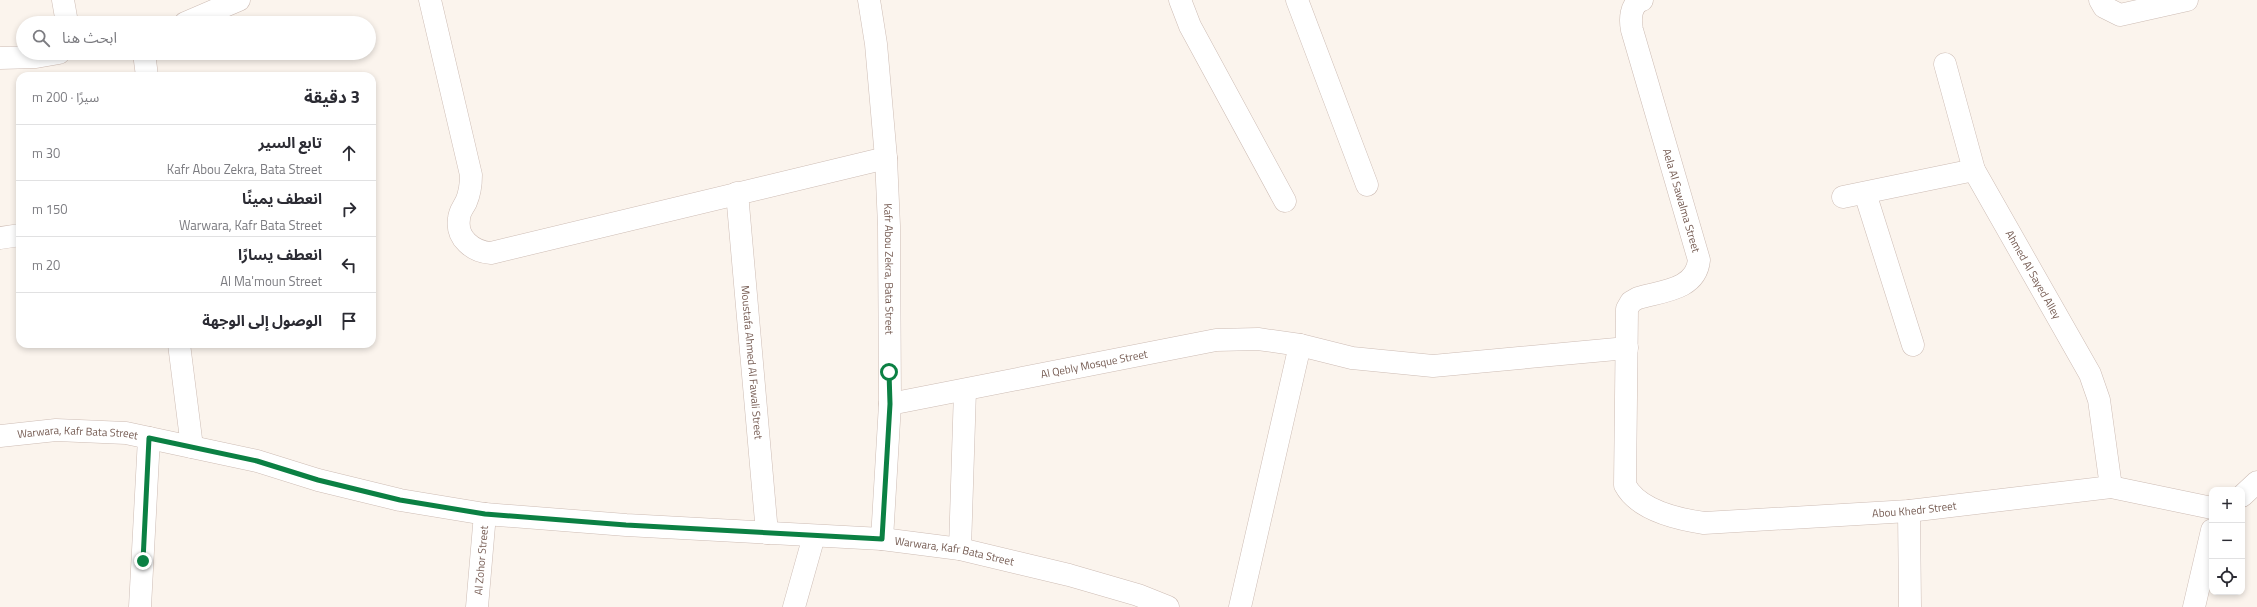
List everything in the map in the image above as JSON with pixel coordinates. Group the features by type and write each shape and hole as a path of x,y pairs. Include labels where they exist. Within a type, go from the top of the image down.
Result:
{"street":[{"path":"63,0 66,16"},
{"path":"201,16 239,0"},
{"path":"430,0 471,175 471,188 458,219 459,227 470,247 483,252 490,252 886,158"},
{"name":"Kafr Abou Zekra, Bata Street","path":"869,0 876,44 886,158 889,226 890,404 882,539"},
{"path":"1180,0 1190,26 1285,201"},
{"path":"1297,0 1367,185"},
{"name":"Aela Al Sawalma Street","path":"1625,485 1627,309 1631,302 1687,284 1698,269 1699,260 1632,30 1630,20 1633,10 1639,1 1642,0"},
{"path":"2100,0 2104,8 2120,15 2187,0"},
{"path":"1,55 16,56"},
{"path":"145,60 146,72"},
{"name":"Ahmed Al Sayed Alley","path":"1945,64 1974,170 2090,374 2099,400 2111,487"},
{"path":"1842,197 1974,170"},
{"name":"Moustafa Ahmed Al Fawali Street","path":"737,193 767,533"},
{"path":"1865,193 1913,345"},
{"path":"0,238 16,236"},
{"name":"Al Qebly Mosque Street","path":"890,404 1216,340 1258,339 1300,345 1352,358 1433,366 1626,348"},
{"path":"1240,607 1300,345"},
{"path":"179,348 192,447"},
{"path":"960,549 965,390"},
{"name":"Warwara, Kafr Bata Street","path":"0,436 56,430 126,434 257,461 318,480 400,500 485,514 814,536 882,539 960,549 1069,575 1136,601 1168,607"},
{"path":"140,607 149,438"},
{"path":"2245,493 2257,482"},
{"name":"Abou Khedr Street","path":"1625,485 1630,495 1638,501 1675,517 1704,523 1909,511 2111,487 2209,507"},
{"path":"1909,511 1910,607"},
{"name":"Al Zohor Street","path":"477,607 485,514"},
{"path":"794,607 814,536"},
{"path":"2194,607 2209,543"}],"route":[{"path":"143,561 149,438 257,461 318,480 400,500 485,514 626,525 882,539 890,404 889,372"}]}
